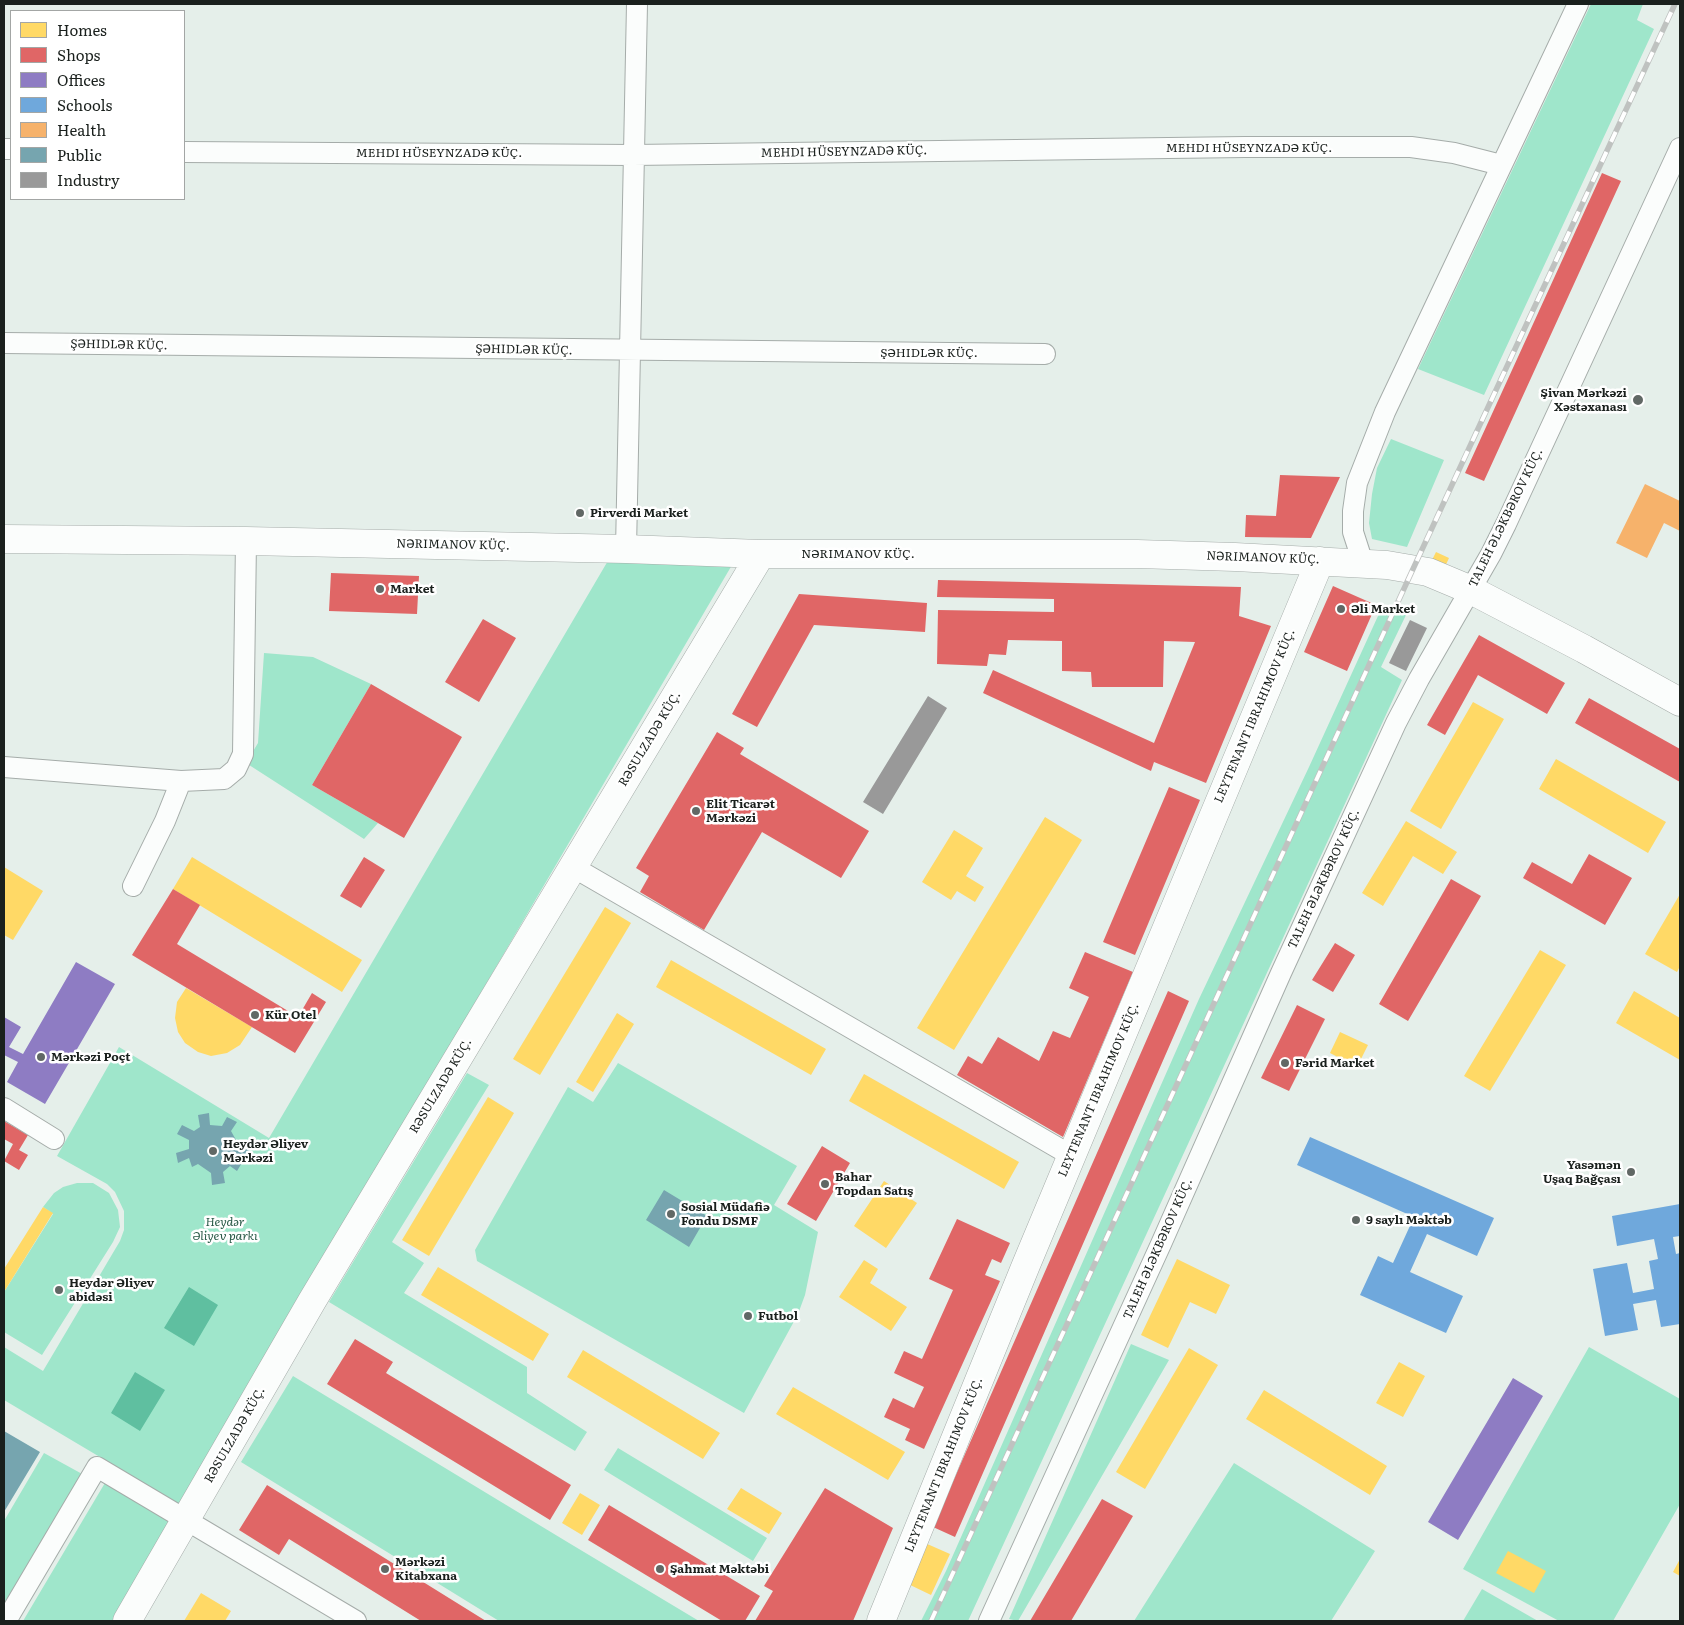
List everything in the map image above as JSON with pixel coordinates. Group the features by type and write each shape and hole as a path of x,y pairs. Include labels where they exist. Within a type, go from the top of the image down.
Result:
{"main road":[{"name":"NƏRIMANOV KÜÇ.","path":"4,539 246,541 626,548 761,554 1137,554 1363,563 1414,569 1471,590 1680,702"},
{"name":"RƏSULZADƏ KÜÇ.","path":"127,1621 312,1301 761,554"},
{"name":"LEYTENANT IBRAHIMOV KÜÇ.","path":"880,1621 1320,561"}],"street":[{"path":"626,548 633,155 638,4"},
{"path":"1363,563 1353,532 1353,511 1357,483 1385,412 1578,4"},
{"name":"MEHDI HÜSEYNZADƏ KÜÇ.","path":"185,152 633,155 1245,147 1411,147 1454,153 1502,166"},
{"name":"TALEH ƏLƏKBƏROV KÜÇ.","path":"989,1621 1378,762 1419,679 1471,590 1506,524 1680,148"},
{"name":"ŞƏHIDLƏR KÜÇ.","path":"4,343 1045,354"},
{"path":"4,767 181,781 224,780 236,770 243,754 246,541"},
{"path":"133,886 165,821 181,781"},
{"path":"573,867 1072,1156"},
{"path":"4,1108 54,1139"},
{"path":"6,1621 97,1467 356,1621"}],"green space":[{"path":"1591,4 1643,4 1637,20 1654,29 1484,395 1418,369"},
{"path":"1391,439 1444,460 1407,547 1372,539 1369,523 1377,468"},
{"name":"Heydər Əliyev parkı","path":"609,559 732,565 112,1621 23,1621 115,1466 4,1400 4,1347 43,1371 120,1241 124,1230 124,1211 115,1192 107,1184 57,1156 119,1047 269,1138"},
{"path":"1383,605 1406,615 1381,667 1402,680 968,1621 921,1621 946,1571 1199,999"},
{"path":"264,653 313,657 371,684 312,785 378,823 364,839 246,763 258,743"},
{"path":"618,1063 797,1166 774,1205 818,1232 805,1295 798,1314 744,1413 477,1261 475,1250 568,1087 593,1102"},
{"path":"467,1073 489,1085 392,1242 424,1263 404,1293 527,1367 527,1393 587,1432 575,1451 329,1302"},
{"path":"77,1183 93,1183 109,1193 118,1210 120,1227 113,1242 42,1355 4,1332 4,1292 53,1214 43,1207 54,1193 63,1187"},
{"path":"1131,1344 1169,1360 1018,1621 1009,1619"},
{"path":"1589,1347 1680,1399 1680,1504 1613,1621 1559,1621 1463,1569"},
{"path":"293,1376 699,1621 499,1621 241,1462"},
{"path":"618,1448 767,1538 753,1561 604,1470"},
{"path":"44,1453 84,1475 4,1607 4,1521"},
{"path":"1234,1463 1375,1551 1331,1621 1134,1621"},
{"path":"1482,1589 1538,1621 1463,1621"}],"shaded area":[{"path":"189,1287 218,1305 194,1346 164,1328"},
{"path":"135,1372 165,1390 140,1431 111,1413"}],"building: Homes":[{"path":"1436,552 1449,558 1443,571 1430,564"},
{"path":"1473,702 1504,719 1441,829 1410,811"},
{"path":"1556,759 1666,822 1648,853 1539,789"},
{"path":"1045,817 1082,840 954,1050 917,1028"},
{"path":"1406,821 1457,852 1443,874 1413,856 1383,906 1362,893"},
{"path":"954,830 983,848 966,876 984,887 975,902 957,891 951,900 922,882"},
{"path":"192,857 362,960 342,992 173,889"},
{"path":"4,867 43,891 13,940 4,935"},
{"path":"1680,894 1680,966 1677,972 1645,954"},
{"path":"605,907 631,923 540,1075 513,1059"},
{"path":"1540,950 1566,965 1490,1091 1464,1076"},
{"path":"671,960 826,1049 811,1075 656,987"},
{"path":"186,988 252,1027 240,1045 227,1053 211,1056 198,1052 185,1043 178,1032 175,1018 177,1002"},
{"path":"1634,991 1680,1018 1680,1060 1616,1023"},
{"path":"617,1013 634,1024 593,1092 576,1082"},
{"path":"1340,1032 1368,1045 1357,1067 1330,1053"},
{"path":"864,1074 1019,1162 1004,1189 849,1101"},
{"path":"488,1097 514,1113 429,1256 402,1240"},
{"path":"884,1181 917,1203 886,1248 854,1226"},
{"path":"43,1207 53,1213 4,1292 4,1269"},
{"path":"1177,1259 1230,1285 1216,1314 1190,1302 1168,1348 1141,1335"},
{"path":"864,1260 878,1269 870,1283 907,1307 891,1331 839,1297"},
{"path":"438,1267 549,1334 533,1361 421,1295"},
{"path":"1189,1348 1218,1365 1145,1489 1116,1472"},
{"path":"583,1350 720,1433 703,1459 567,1377"},
{"path":"1399,1362 1425,1376 1403,1417 1376,1403"},
{"path":"793,1387 905,1452 888,1480 776,1414"},
{"path":"1264,1390 1387,1466 1370,1495 1246,1419"},
{"path":"741,1488 782,1513 769,1534 727,1509"},
{"path":"580,1493 600,1505 582,1535 562,1523"},
{"path":"925,1543 950,1554 931,1595 906,1583"},
{"path":"1508,1551 1546,1571 1534,1593 1496,1573"},
{"path":"1680,1559 1680,1576 1673,1572"},
{"path":"201,1593 231,1611 225,1621 184,1621"}],"building: Shops":[{"path":"1602,173 1621,181 1484,481 1465,473"},
{"path":"1280,475 1340,477 1311,538 1245,537 1246,515 1276,516"},
{"path":"331,573 419,576 417,614 329,611"},
{"path":"938,580 1241,587 1239,616 1271,626 1206,783 1154,762 1151,771 983,693 993,670 1154,743 1195,642 1164,641 1163,687 1092,687 1091,672 1062,671 1062,641 1008,640 1006,655 989,654 987,666 937,664 938,610 1054,612 1054,599 937,597"},
{"path":"1333,586 1376,605 1347,671 1304,652"},
{"path":"799,594 927,603 925,632 814,625 757,727 732,714"},
{"path":"483,619 516,638 479,702 445,682"},
{"path":"1479,635 1565,683 1547,714 1478,675 1445,735 1427,725"},
{"path":"371,684 462,737 404,838 312,785"},
{"path":"1589,698 1680,749 1680,782 1575,723"},
{"path":"717,732 744,748 740,754 869,831 841,878 762,832 704,930 640,892 649,876 636,868"},
{"path":"1169,787 1200,800 1135,955 1103,942"},
{"path":"1589,854 1632,878 1605,925 1523,878 1532,862 1572,884"},
{"path":"364,857 385,870 361,908 340,896"},
{"path":"1451,879 1481,896 1408,1021 1379,1004"},
{"path":"173,889 200,905 177,944 298,1017 312,993 326,1002 295,1053 132,955"},
{"path":"1335,943 1355,955 1333,992 1312,980"},
{"path":"1085,952 1133,972 1063,1137 957,1075 968,1056 982,1064 998,1037 1039,1061 1053,1031 1070,1038 1089,997 1069,988"},
{"path":"1168,991 1189,1001 955,1537 933,1527"},
{"path":"1297,1005 1325,1019 1289,1091 1261,1078"},
{"path":"4,1121 28,1135 19,1150 28,1155 19,1170 4,1161 13,1144 4,1139"},
{"path":"822,1146 850,1163 816,1221 787,1204"},
{"path":"957,1219 1010,1243 1001,1263 992,1259 985,1275 1000,1281 924,1449 905,1440 910,1429 884,1417 893,1398 914,1408 924,1387 894,1373 904,1351 922,1359 953,1290 929,1279"},
{"path":"355,1339 393,1362 386,1373 571,1485 550,1520 327,1384"},
{"path":"267,1485 486,1621 421,1621 289,1539 279,1555 239,1530"},
{"path":"825,1488 893,1528 853,1621 755,1621 773,1591 764,1586"},
{"path":"1102,1499 1133,1516 1071,1621 1030,1621"},
{"path":"609,1505 760,1596 745,1621 722,1621 588,1540"}],"building: Offices":[{"path":"76,962 115,984 45,1104 7,1082 18,1062 4,1055 4,1017 21,1027 9,1047 23,1054"},
{"path":"1513,1378 1543,1396 1458,1540 1428,1522"}],"building: Schools":[{"path":"1310,1137 1494,1218 1477,1256 1427,1234 1410,1272 1463,1296 1446,1333 1360,1295 1378,1256 1393,1263 1414,1217 1297,1165"},
{"path":"1680,1204 1680,1236 1673,1237 1676,1254 1680,1253 1680,1324 1661,1327 1656,1300 1633,1304 1638,1330 1605,1336 1593,1269 1627,1263 1633,1293 1654,1289 1649,1261 1658,1259 1654,1239 1617,1246 1612,1216"}],"building: Health":[{"path":"1645,484 1680,501 1680,531 1664,523 1647,558 1616,543"}],"building: Public":[{"path":"209,1113 210,1125 222,1126 227,1117 237,1122 231,1131 236,1140 251,1148 237,1171 230,1166 223,1172 225,1183 212,1185 211,1173 198,1164 192,1167 189,1158 178,1163 176,1153 189,1149 189,1140 177,1134 182,1125 194,1131 200,1127 198,1115"},
{"path":"664,1190 707,1216 689,1247 646,1220"},
{"path":"4,1431 40,1452 4,1512"}],"building: Industry":[{"path":"1410,620 1427,628 1406,671 1389,663"},
{"path":"928,696 947,708 883,814 863,802"}],"railway":[{"path":"931,1621 1413,569 1675,4"}],"place":[{"name":"Şivan Mərkəzi Xəstəxanası","path":"1638,400"},
{"name":"Pirverdi Market","path":"580,513"},
{"name":"Market","path":"380,589"},
{"name":"Əli Market","path":"1341,609"},
{"name":"Elit Ticarət Mərkəzi","path":"696,811"},
{"name":"Kür Otel","path":"255,1015"},
{"name":"Mərkəzi Poçt","path":"41,1057"},
{"name":"Fərid Market","path":"1285,1063"},
{"name":"Heydər Əliyev Mərkəzi","path":"213,1151"},
{"name":"Yasəmən Uşaq Bağçası","path":"1631,1172"},
{"name":"Bahar Topdan Satış","path":"825,1184"},
{"name":"Sosial Müdafiə Fondu DSMF","path":"671,1214"},
{"name":"9 saylı Məktəb","path":"1356,1220"},
{"name":"Heydər Əliyev abidəsi","path":"59,1290"},
{"name":"Futbol","path":"748,1316"},
{"name":"Mərkəzi Kitabxana","path":"385,1569"},
{"name":"Şahmat Məktəbi","path":"660,1569"}]}
